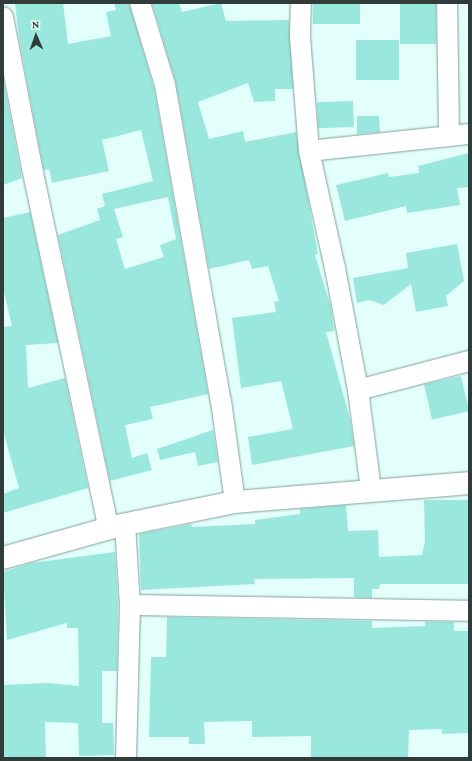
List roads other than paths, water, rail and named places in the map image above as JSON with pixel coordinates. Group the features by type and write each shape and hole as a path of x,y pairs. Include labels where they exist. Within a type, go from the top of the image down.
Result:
{"main road":[{"path":"3,558 117,526 235,502 469,483"}],"street":[{"path":"140,3 165,85 219,386 235,502"},
{"path":"301,3 300,37 309,151 335,268 358,390 371,490"},
{"path":"447,3 449,136"},
{"path":"3,18 32,168 117,526 130,605 126,758"},
{"path":"309,151 469,134"},
{"path":"358,390 469,361"},
{"path":"130,605 469,611"}]}
